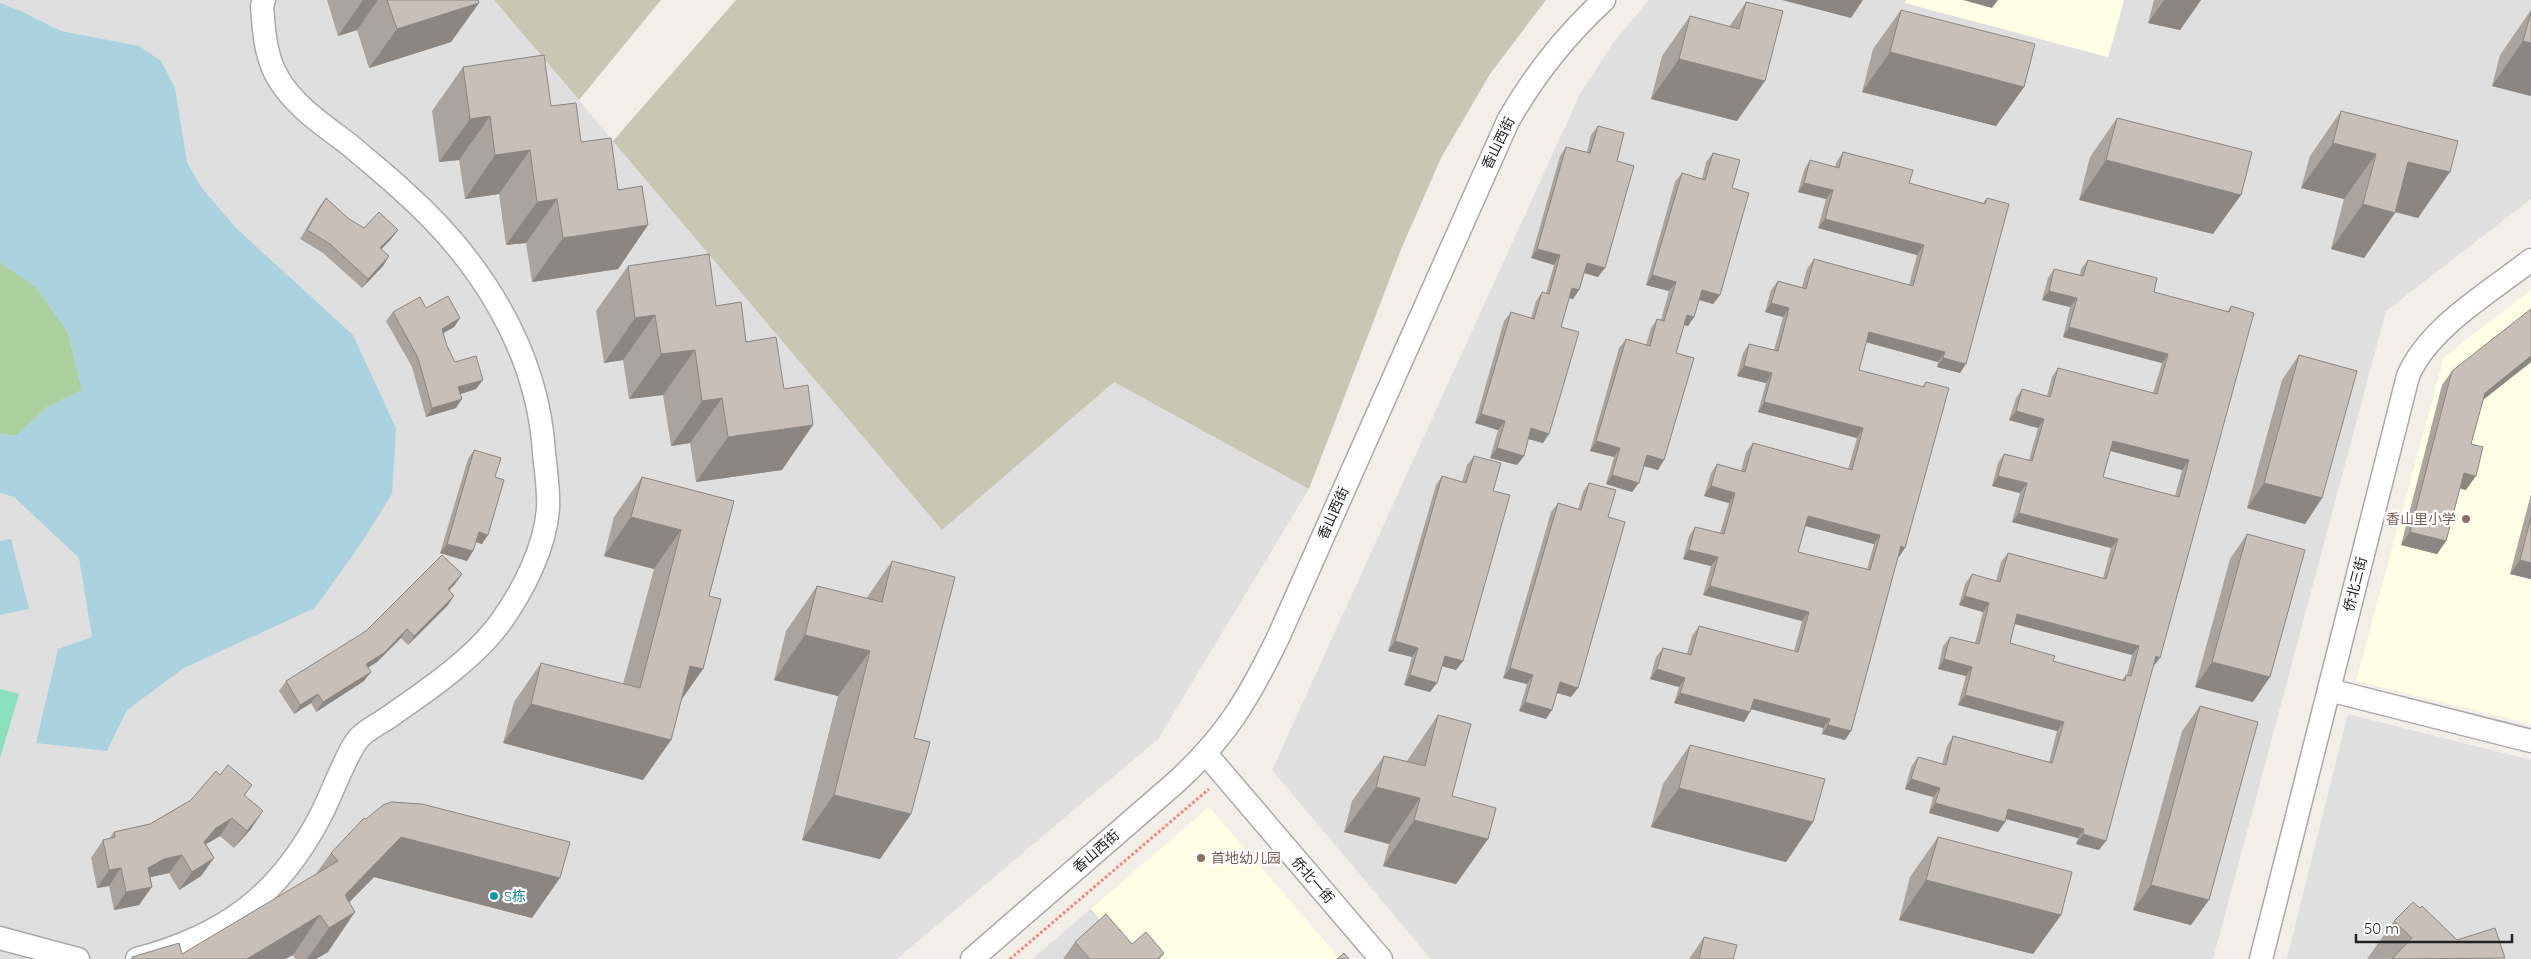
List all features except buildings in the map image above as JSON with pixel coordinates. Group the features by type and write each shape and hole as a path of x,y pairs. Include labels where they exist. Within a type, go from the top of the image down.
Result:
{"street":[{"path":"136,959 169,950 216,930 259,900 293,863 320,817 358,738 460,664 499,625 520,590 538,552 548,509 543,430 528,367 499,306 460,249 405,193 307,113 278,78 265,44 262,6 264,0"},
{"name":"香山西街","path":"972,959 1206,754 1231,724 1277,640 1508,121 1544,64 1566,38 1604,0"},
{"name":"侨北三街","path":"2261,959 2408,376 2413,364 2437,333 2531,260"},
{"path":"2329,690 2531,741"},
{"name":"侨北一街","path":"1206,754 1382,959"},
{"path":"0,938 78,959"}],"path":[{"path":"1010,959 1224,776"}],"shaded area":[{"path":"0,0 494,0 942,529 1114,382 1309,489 1158,739 897,959 0,959"},
{"path":"494,0 661,0 579,100"},
{"path":"736,0 1546,0 1490,74 1441,158 1402,247 1309,489 1114,382 942,530 613,141"},
{"path":"1649,0 1906,0 1905,3 2108,57 2124,0 2531,0 2531,199 2386,311 2213,959 1431,959 1272,770 1580,94 1613,43"},
{"path":"1906,0 2124,0 2108,57 1905,3"},
{"name":"香山里小学","path":"2531,290 2531,724 2356,681 2444,357"},
{"path":"2348,714 2531,760 2531,959 2287,959"},
{"name":"首地幼儿园","path":"1209,807 1340,959 1134,959 1091,909"},
{"path":"1091,909 1134,959 1032,959"}],"green space":[{"path":"0,262 36,287 68,332 82,390 47,407 16,436 0,434"},
{"path":"0,689 19,694 0,758"}],"water":[{"path":"0,3 61,31 139,46 161,61 175,88 187,162 201,187 236,228 353,335 396,428 392,494 360,545 315,608 184,668 127,710 107,751 36,743 58,649 92,637 79,558 14,497 0,493 0,434 16,436 47,407 82,390 68,332 36,287 0,262"},
{"path":"11,539 29,609 0,615 0,541"}],"place":[{"name":"香山里小学","path":"2466,519"},
{"name":"首地幼儿园","path":"1201,858"},
{"name":"S栋","path":"494,896"}]}
